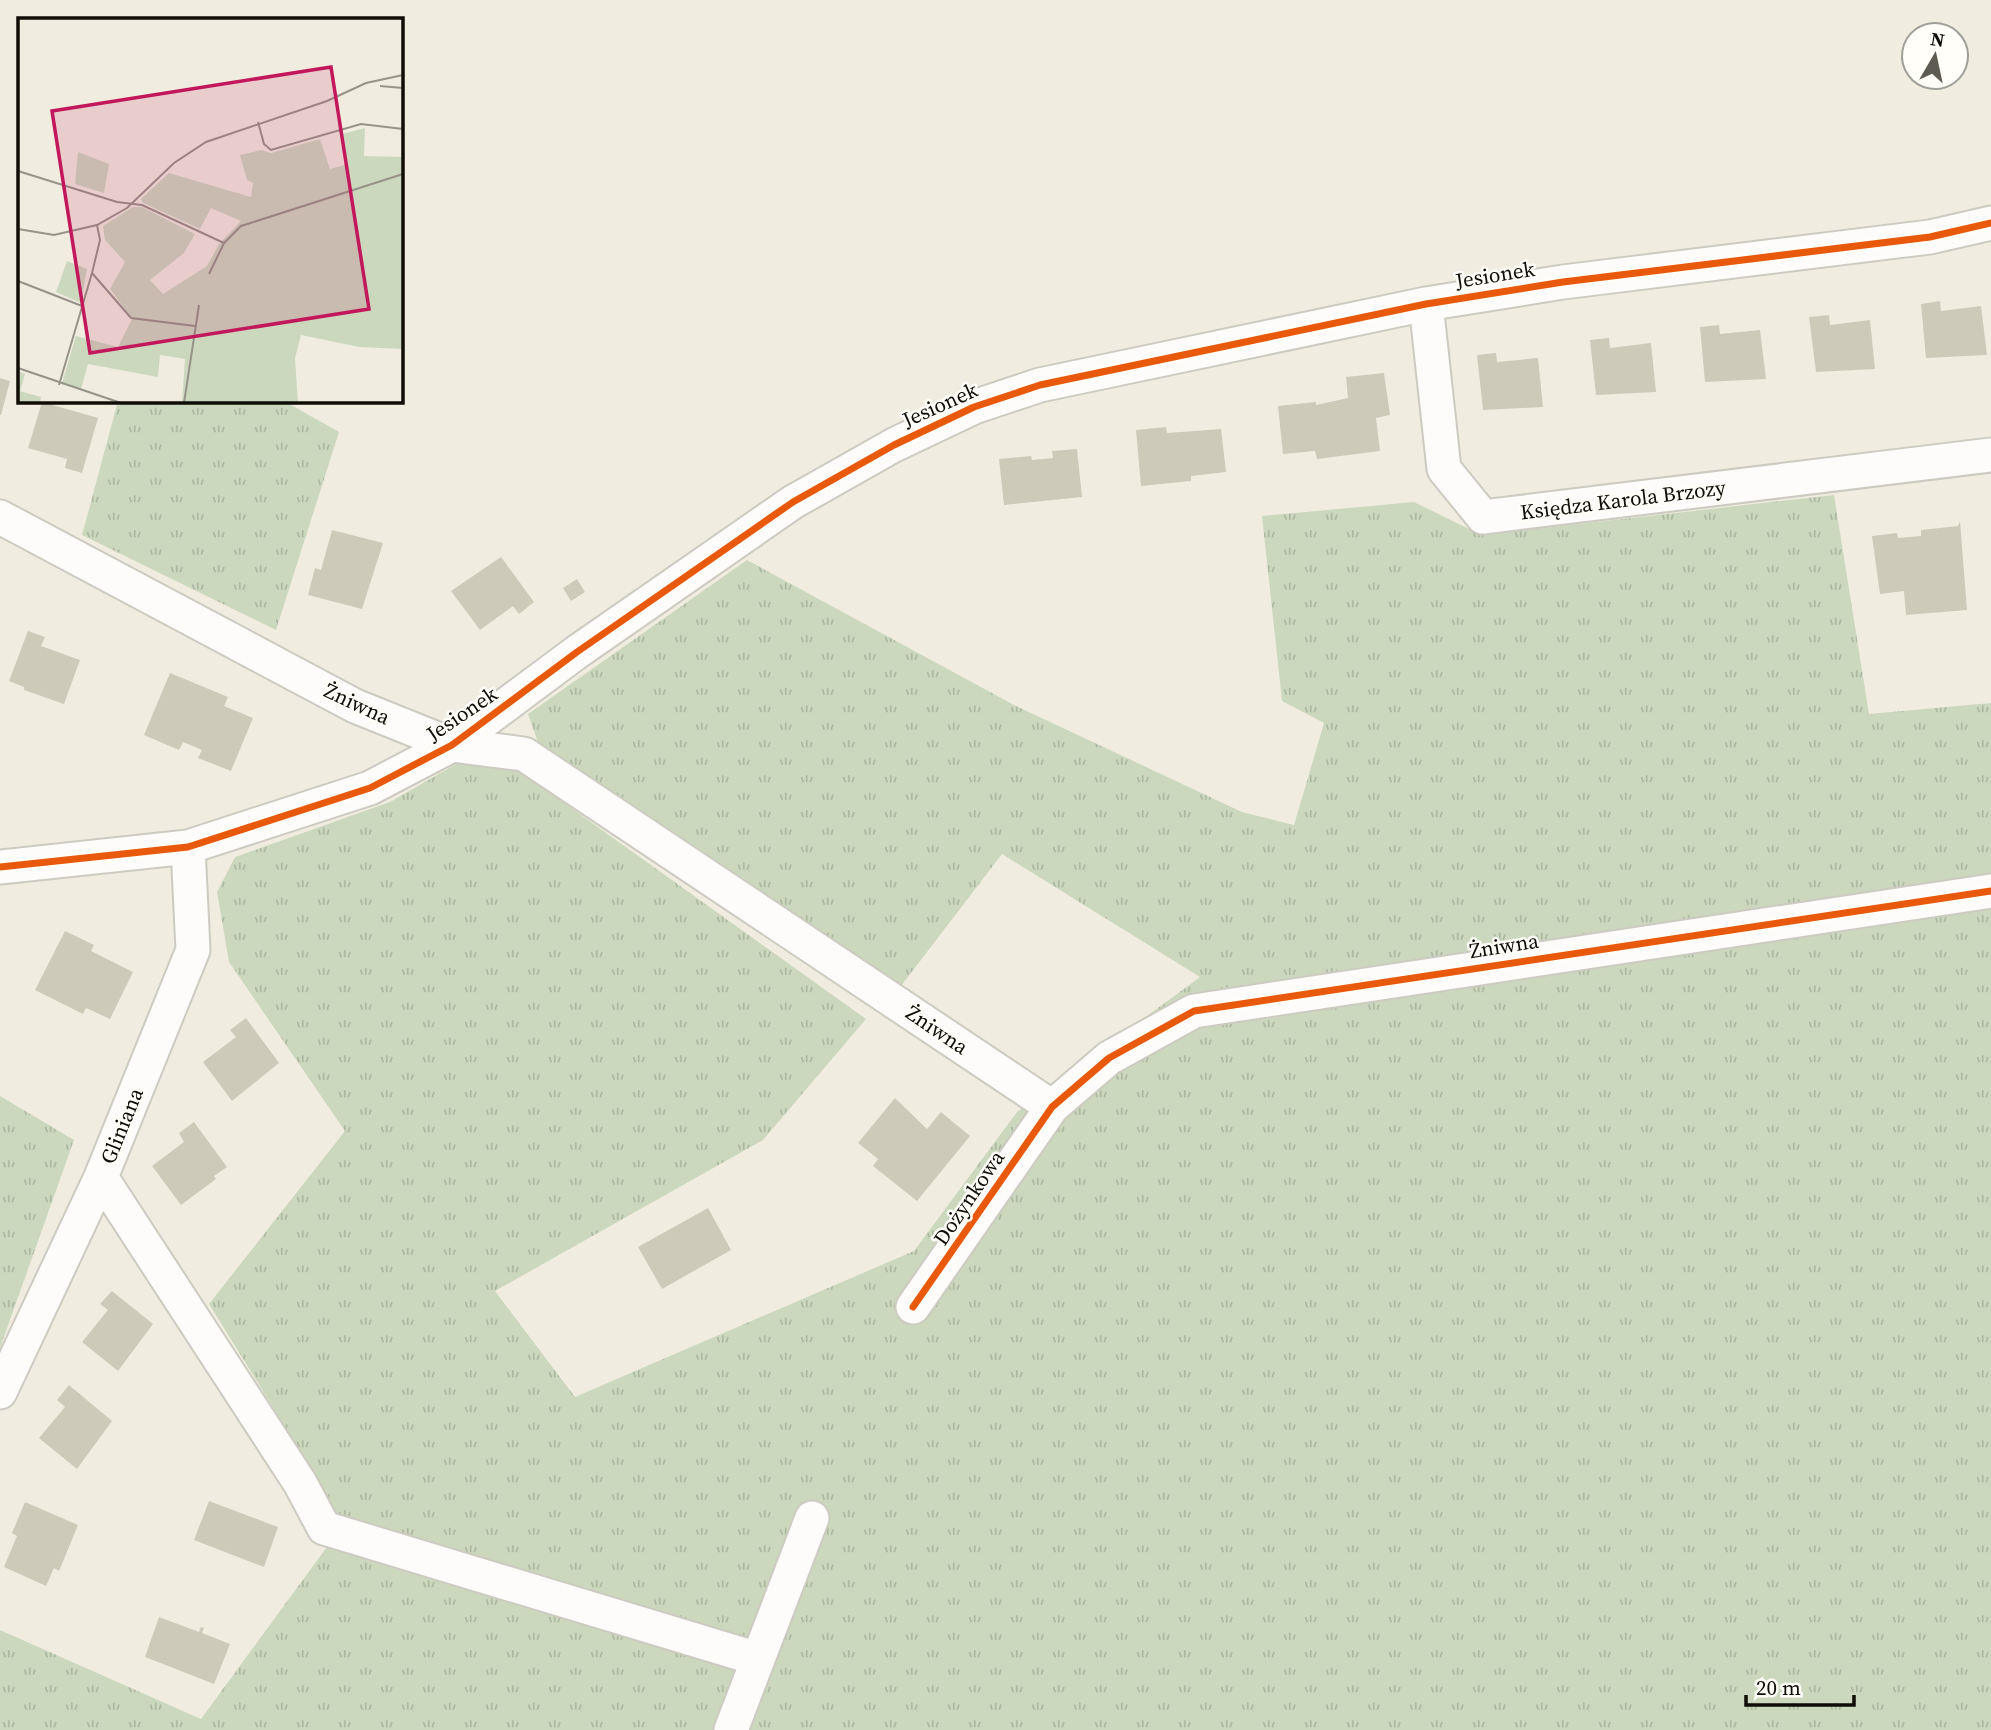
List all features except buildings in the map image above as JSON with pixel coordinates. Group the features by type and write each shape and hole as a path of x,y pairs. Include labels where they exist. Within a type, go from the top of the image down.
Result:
{"street":[{"name":"Jesionek","path":"0,867 188,847 370,788 452,745 577,652 793,502 894,445 974,407 1040,385 1426,303 1563,282 1930,237 1991,223"},
{"name":"Księdza Karola Brzozy","path":"1426,303 1444,469 1483,517 1991,455"},
{"name":"Żniwna","path":"0,517 355,706 452,745 524,754 1052,1107 1109,1058 1194,1011 1991,891"},
{"name":"Gliniana","path":"0,1392 101,1177 193,950 188,847"},
{"name":"Dożynkowa","path":"913,1307 1052,1107"},
{"path":"101,1177 300,1483 324,1528 758,1659"},
{"path":"731,1730 812,1518"}],"green space":[{"path":"118,402 286,402 339,432 276,630 82,535"},
{"path":"1834,495 1869,714 1991,703 1991,1730 0,1730 0,1630 201,1719 332,1540 323,1488 209,1304 345,1131 229,962 217,892 235,857 390,802 463,760 521,772 866,1019 763,1140 495,1291 575,1397 914,1251 1017,1112 1200,977 1002,854 901,986 538,742 528,714 747,560 1014,705 1242,812 1294,825 1324,723 1282,701 1262,516 1414,502 1481,535"},
{"path":"0,1096 74,1140 0,1348"}],"cycle path":[{"path":"0,867 188,847 370,788 452,745 577,652 793,502 894,445 974,407 1040,385 1426,304 1563,282 1930,237 1991,223"},
{"path":"913,1307 1052,1107 1109,1058 1194,1011 1991,891"}]}
